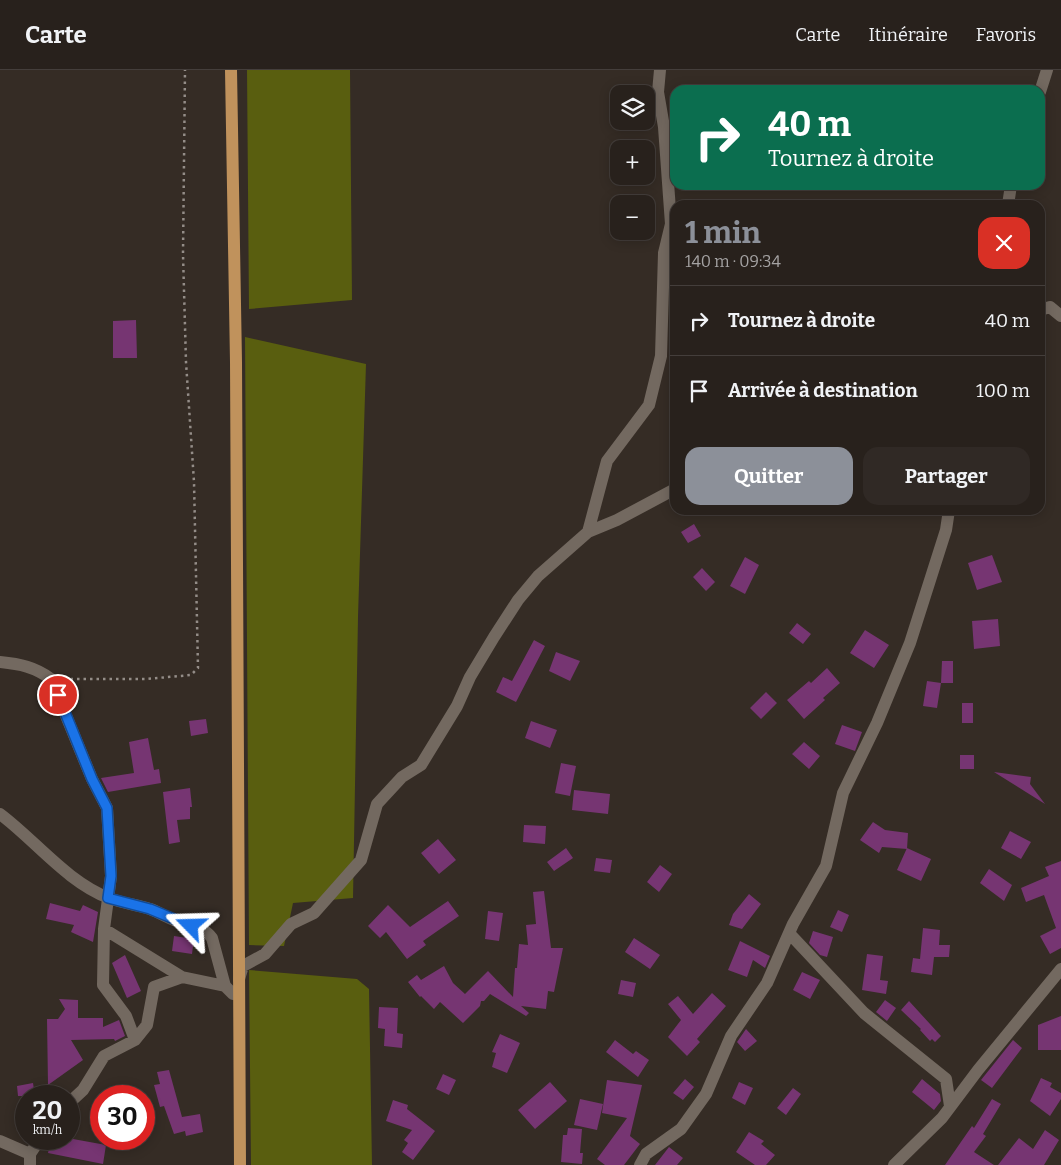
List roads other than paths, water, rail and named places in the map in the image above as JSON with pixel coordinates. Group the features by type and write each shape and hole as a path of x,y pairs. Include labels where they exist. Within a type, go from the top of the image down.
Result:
{"main road":[{"path":"231,70 236,362 240,1165"}],"street":[{"path":"660,70 658,92 665,136 670,209"},
{"path":"1042,85 1047,70"},
{"path":"588,532 607,461 649,404 661,356 664,253 670,228"},
{"path":"1045,308 1050,307 1061,316"},
{"path":"239,979 243,966 265,954 290,924 314,913 361,860 377,804 402,777 421,765 457,706 470,677 518,600 538,576 588,532 617,520 670,492"},
{"path":"640,1165 646,1154 681,1129 706,1094 731,1036 767,984 789,933 826,866 843,793 877,723 910,643 946,530 948,515"},
{"path":"0,662 39,670 51,679 92,779 107,808 111,876 104,929 103,985 126,1016 135,1040"},
{"path":"0,814 25,832 58,866 108,898 150,909 181,923 201,928 208,933 212,938 225,986 233,994 238,993"},
{"path":"104,929 182,977 225,986"},
{"path":"789,933 864,1013 946,1079 950,1106"},
{"path":"894,1165 907,1154 950,1106 1061,969"},
{"path":"80,1093 104,1056 135,1040 147,1025 154,987 182,977"},
{"path":"0,1141 30,1160"}]}
